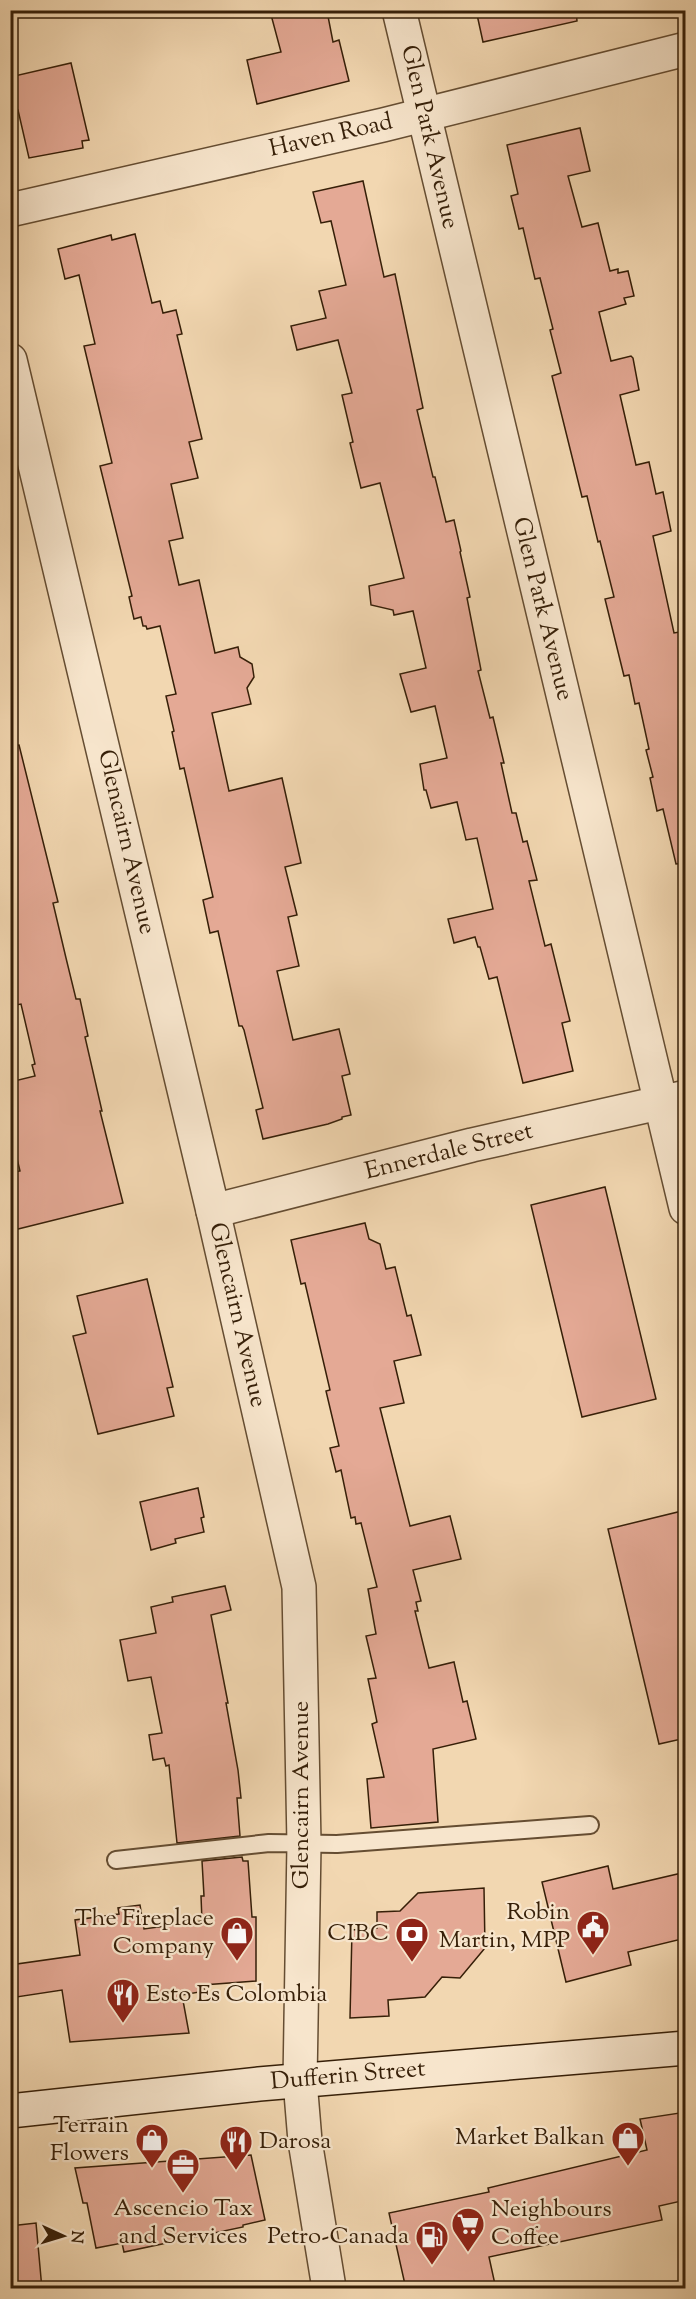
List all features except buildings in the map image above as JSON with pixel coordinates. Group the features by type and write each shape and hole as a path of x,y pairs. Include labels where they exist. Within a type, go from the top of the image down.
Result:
{"street":[{"name":"Glen Park Avenue","path":"399,10 423,114 673,1100 686,1208"},
{"name":"Haven Road","path":"10,210 423,114 686,49"},
{"name":"Glencairn Avenue","path":"10,360 213,1211 298,1587 304,1844 300,2081 305,2141 329,2289"},
{"name":"Ennerdale Street","path":"213,1211 472,1144 673,1100"},
{"name":"Dufferin Street","path":"10,2111 300,2081 686,2048"}],"lane":[{"path":"116,1860 269,1843 370,1842 590,1825"}],"place":[{"name":"Robin Martin, MPP","path":"593,1956"},
{"name":"The Fireplace Company","path":"237,1962"},
{"name":"CIBC","path":"412,1963"},
{"name":"Esto Es Colombia","path":"123,2024"},
{"name":"Market Balkan","path":"628,2167"},
{"name":"Terrain Flowers","path":"152,2169"},
{"name":"Darosa","path":"236,2171"},
{"name":"Ascencio Tax and Services","path":"183,2194"},
{"name":"Neighbours Coffee","path":"468,2253"},
{"name":"Petro-Canada","path":"432,2266"}]}
